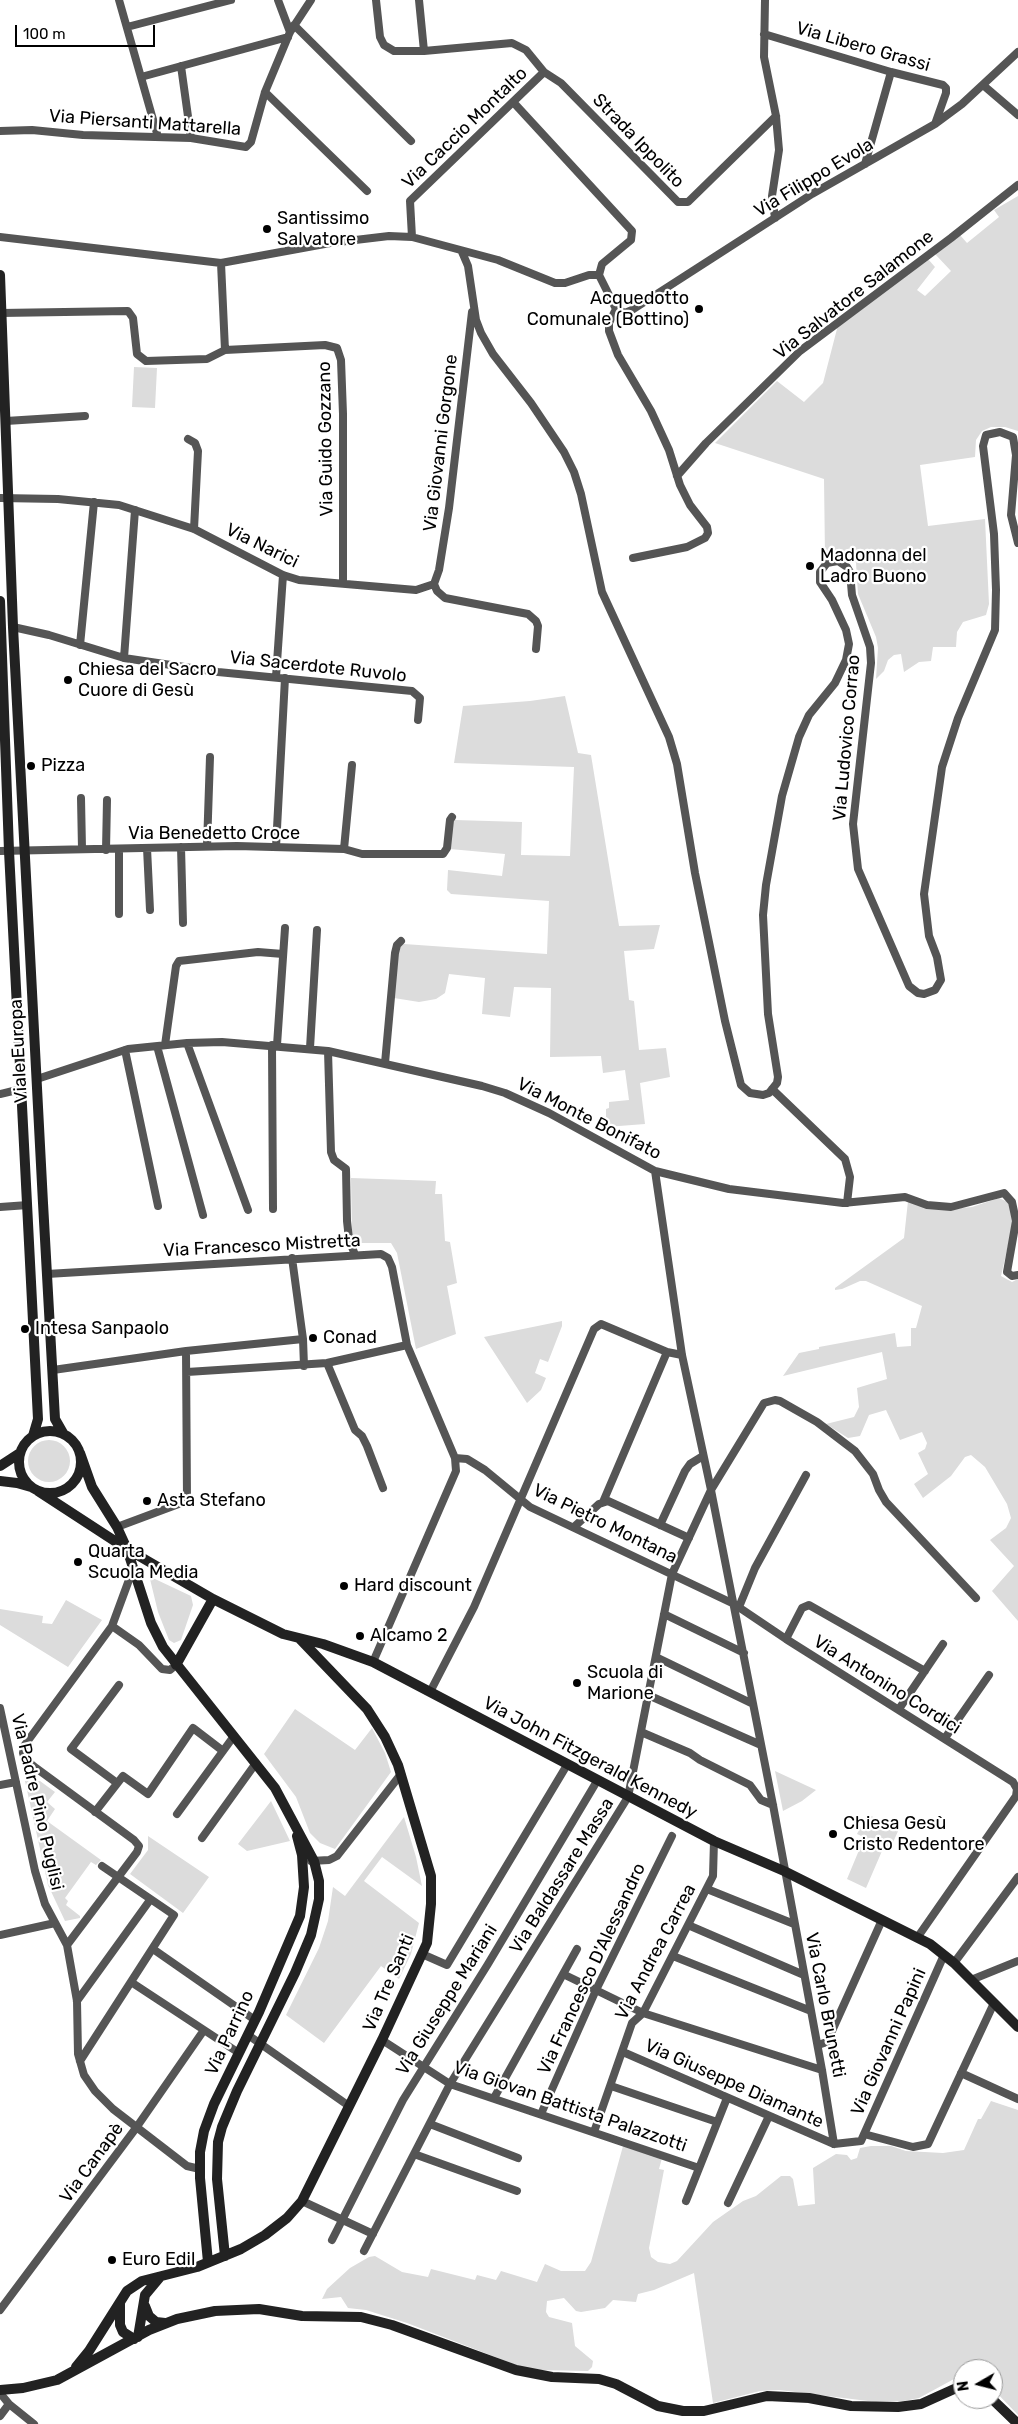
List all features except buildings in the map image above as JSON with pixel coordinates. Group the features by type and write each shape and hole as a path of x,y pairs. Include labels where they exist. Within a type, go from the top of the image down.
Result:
{"street":[{"path":"119,0 158,137"},
{"path":"126,27 231,0"},
{"path":"278,0 290,31 411,140"},
{"name":"Via Piersanti Mattarella","path":"0,131 32,130 83,135 191,138 246,147 251,142 265,92 290,31 311,0"},
{"name":"Strada Ippolito","path":"376,0 380,37 384,45 394,51 424,51 512,43 526,50 544,72 561,84 678,202 688,202 776,116"},
{"path":"419,0 424,51"},
{"path":"765,0 765,72 776,116 779,150 772,196 775,218"},
{"path":"141,78 290,31"},
{"name":"Via Libero Grassi","path":"764,34 891,72 942,85 946,88 935,124"},
{"name":"Via Filippo Evola","path":"616,309 625,312 632,310 775,218 935,124 983,85 1018,52"},
{"path":"181,66 191,138"},
{"name":"Via Caccio Montalto","path":"412,237 410,201 514,103 544,72"},
{"path":"865,164 891,72"},
{"path":"983,85 1018,115"},
{"path":"265,92 367,191"},
{"path":"514,103 632,231 631,240 602,264 599,275 616,309 609,322 609,332 618,355 651,411 669,450 677,476 690,505 707,527 708,533 705,538 687,547 633,558"},
{"name":"Via Salvatore Salamone","path":"677,476 706,443 800,351 951,238 1018,185"},
{"path":"0,237 221,263 330,243 389,236 412,237 462,252 498,260 555,284 565,284 589,275 599,275"},
{"path":"462,252 468,266 473,305 481,333 493,354 531,403 564,452 574,472 581,494 602,592 669,737 677,764 695,873 725,1021 741,1085 750,1093 756,1095 763,1095 772,1089 845,1159 850,1177 848,1203"},
{"path":"1,313 128,310 133,318 135,350 142,360 150,362 207,359 225,350 221,263"},
{"name":"Viale Europa","path":"0,275 6,421 4,498 13,627 55,1420 63,1433"},
{"name":"Via Giovanni Gorgone","path":"434,584 439,570 448,508 473,305"},
{"name":"Via Guido Gozzano","path":"225,350 329,345 339,352 343,414 343,582"},
{"path":"6,421 85,416"},
{"name":"Via Ludovico Corrao","path":"772,1089 778,1077 768,1014 763,915 766,886 782,796 799,737 808,715 835,683 846,660 849,644 846,630 832,600 820,582 820,572 823,567 832,562 838,562 847,567 850,572 852,595 870,647 871,663 853,824 858,869 909,986 918,993 924,994 935,990 941,980 937,957 929,936 924,894 942,767 958,718 995,630 994,534 983,446 986,435 1000,432 1013,438 1016,455 1011,515 1018,543"},
{"path":"188,438 195,442 198,452 194,529"},
{"name":"Via Narici","path":"4,498 94,502 135,510 194,529 283,575 299,580 343,582 416,590 434,584"},
{"path":"80,645 94,502"},
{"path":"124,658 135,510"},
{"path":"276,678 283,575"},
{"path":"434,584 437,591 445,598 528,614 536,621 538,626 536,649"},
{"name":"Viale Europa","path":"0,601 5,851 28,1205 38,1419 33,1436"},
{"name":"Via Sacerdote Ruvolo","path":"13,627 49,634 124,658 218,672 415,692 420,698 418,720"},
{"path":"276,847 285,678"},
{"path":"207,846 210,757"},
{"path":"344,849 352,765"},
{"path":"81,798 82,849"},
{"path":"106,850 108,800"},
{"name":"Via Benedetto Croce","path":"5,851 207,846 344,849 362,854 443,854 447,848 452,816"},
{"path":"181,847 183,923"},
{"path":"146,848 150,910"},
{"path":"119,849 119,914"},
{"path":"273,1209 275,1045 285,928"},
{"path":"310,1048 317,930"},
{"path":"385,1063 395,953 397,945 401,940"},
{"path":"203,1215 161,1045 176,966 179,961 258,952 284,954"},
{"name":"Via Monte Bonifato","path":"37,1079 125,1050 161,1045 222,1042 328,1050 505,1093 549,1113 654,1171 729,1189 848,1203 905,1197 927,1204 951,1206 979,1201 998,1193 1007,1194 1012,1202 1016,1221 1007,1272 1012,1276 1018,1275"},
{"path":"187,1043 248,1210"},
{"path":"125,1050 158,1206"},
{"path":"328,1050 331,1152 334,1160 346,1169 347,1221 349,1239 355,1255"},
{"path":"0,1094 21,1088"},
{"name":"Via Carlo Brunetti","path":"654,1171 682,1355 737,1605 753,1704 818,2046 834,2144"},
{"path":"0,1207 28,1205"},
{"name":"Via Francesco Mistretta","path":"47,1274 381,1254 388,1258 407,1345"},
{"path":"292,1258 303,1339 304,1366"},
{"path":"430,1692 474,1607 598,1325 601,1324 667,1352 682,1355"},
{"path":"53,1370 186,1351 303,1339"},
{"path":"187,1372 304,1366 327,1363 407,1345 455,1458 456,1471 373,1662"},
{"path":"117,1526 188,1499 185,1394 186,1351"},
{"path":"574,1527 603,1502 667,1352"},
{"path":"327,1363 355,1430 362,1436 368,1446 383,1488"},
{"name":"Via Baldassare Massa","path":"364,2251 450,2084 628,1797 672,1574 711,1490 764,1404 774,1400 780,1401 817,1422 855,1450 873,1474 886,1502 976,1598"},
{"path":"35,1489 21,1472 20,1453 25,1443 33,1436 48,1431 63,1433 70,1438 80,1454 92,1487 117,1526 128,1549"},
{"path":"0,1466 20,1453"},
{"path":"0,1481 17,1482 48,1493 67,1488 79,1473 80,1454"},
{"path":"660,1525 685,1471 690,1464 703,1456"},
{"name":"Via Pietro Montana","path":"455,1458 466,1459 485,1470 530,1507 737,1605"},
{"path":"737,1605 806,1475"},
{"name":"Via John Fitzgerald Kennedy","path":"35,1489 128,1549 213,1599 283,1634 298,1637 373,1662 714,1842 784,1871 917,1938 954,1963 1018,2027"},
{"path":"603,1502 608,1501 689,1538"},
{"name":"Via Parrino","path":"128,1549 151,1623 163,1648 275,1788 294,1820 314,1861 319,1881 319,1899 311,1935 237,2090 218,2142 217,2178 225,2256"},
{"path":"68,1945 138,1852 139,1846 134,1840 36,1768 26,1759 23,1753 24,1746 112,1626 133,1569"},
{"path":"112,1626 139,1645 162,1669 170,1670 176,1665 213,1599"},
{"name":"Via Antonino Cordici","path":"737,1605 786,1639 1013,1782 1017,1789 1016,1796 917,1938"},
{"path":"786,1639 802,1608 809,1606 925,1671"},
{"path":"664,1614 744,1653"},
{"name":"Via Tre Santi","path":"72,2371 89,2352 127,2291 142,2281 225,2256 265,2235 287,2218 302,2201 382,2040 427,1943 431,1904 431,1876 400,1774 385,1737 367,1709 298,1637"},
{"path":"899,1710 943,1644"},
{"path":"656,1657 753,1704"},
{"path":"945,1738 989,1675"},
{"path":"117,1783 71,1749 119,1685"},
{"path":"648,1695 761,1745"},
{"name":"Via Padre Pino Puglisi","path":"0,1708 35,1871 45,1904 68,1945 77,2001 80,2061 84,2075 95,2091 136,2128 187,2166 200,2169"},
{"path":"95,1812 123,1776 148,1794 193,1728 223,1751"},
{"path":"641,1732 690,1753 750,1785 761,1800 773,1805"},
{"path":"177,1814 234,1736"},
{"path":"202,1838 256,1763"},
{"path":"422,1954 447,1964 567,1765"},
{"path":"302,1862 337,1856 400,1774"},
{"name":"Via Giuseppe Mariani","path":"332,2240 403,2100 597,1781"},
{"path":"0,1785 16,1782"},
{"name":"Via Parrino","path":"208,2262 200,2169 200,2152 204,2131 300,1916 304,1887 302,1862 294,1820"},
{"name":"Via Francesco D'Alessandro","path":"541,2114 596,1990 672,1836"},
{"name":"Via Andrea Carrea","path":"594,2132 632,2023 643,2012 713,1876 714,1842"},
{"path":"80,2061 174,1915 102,1866"},
{"path":"954,1963 1018,1877"},
{"path":"707,1889 794,1924"},
{"path":"77,2001 150,1900"},
{"path":"818,2046 827,2042 882,1920"},
{"path":"0,1936 55,1923"},
{"path":"688,1925 804,1975"},
{"path":"153,1949 255,2020"},
{"path":"494,2098 577,1949"},
{"name":"Via Giovanni Papini","path":"863,2138 944,1955"},
{"path":"672,1956 811,2011"},
{"path":"972,1980 1017,1962"},
{"path":"563,1974 643,2012 822,2070"},
{"path":"131,1982 239,2053"},
{"path":"834,2144 863,2138 914,2147 928,2144 994,2003"},
{"name":"Via Canapè","path":"0,2310 136,2128 204,2030"},
{"path":"248,2035 349,2106"},
{"name":"Via Giovan Battista Palazzotti","path":"382,2040 450,2084 699,2168"},
{"name":"Via Giuseppe Diamante","path":"623,2052 834,2144"},
{"path":"961,2073 1018,2099"},
{"path":"611,2086 718,2122"},
{"path":"686,2201 727,2098"},
{"path":"728,2203 768,2116"},
{"path":"430,2124 518,2158"},
{"path":"414,2154 517,2191"},
{"path":"302,2201 373,2234"},
{"path":"136,2338 145,2306 145,2295 160,2277"},
{"path":"120,2302 120,2325 124,2332 136,2338"},
{"path":"145,2306 149,2316 156,2322 166,2323"},
{"path":"34,2424 9,2404 0,2391 44,2384 166,2323 215,2311 259,2310 302,2316 360,2317 516,2370 552,2377 599,2379 616,2384 658,2406 683,2411 704,2411 767,2396 809,2398 851,2406 898,2407 921,2404 953,2390"},
{"path":"0,2416 9,2404"},
{"path":"1002,2409 1018,2424"}],"shaded area":[{"path":"1018,196 1018,431 1005,427 991,427 982,431 976,440 975,457 920,465 928,526 985,519 989,604 986,615 963,622 957,632 956,647 933,647 931,661 919,662 904,672 901,654 894,655 888,660 884,671 876,679 878,648 876,637 858,594 856,563 853,557 842,552 825,556 824,479 715,443 777,381 804,402 823,383 838,325 928,259 935,267 917,290 925,296 951,271 935,254 960,235 967,243 999,217 994,210"},
{"path":"134,367 157,368 155,408 132,407"},
{"path":"565,696 578,753 591,755 619,926 660,925 654,949 624,951 629,1000 634,1001 639,1050 666,1048 670,1077 640,1083 645,1124 606,1127 606,1109 609,1108 609,1102 629,1100 625,1070 603,1073 601,1056 550,1057 551,988 514,987 510,1017 482,1014 485,978 449,974 445,993 436,999 419,1002 394,998 397,954 401,945 404,944 547,954 549,901 451,894 447,890 448,870 502,876 505,854 450,849 452,822 455,820 522,822 521,855 570,856 574,767 454,763 463,706 530,701"},
{"path":"351,1178 436,1181 435,1194 442,1194 445,1241 450,1242 457,1283 447,1286 456,1334 416,1349 397,1253 391,1243 359,1243 352,1236"},
{"path":"999,1198 1010,1203 1013,1224 1001,1276 1012,1282 1018,1279 1018,1621 992,1591 1014,1566 990,1540 1006,1528 1011,1518 1007,1504 985,1467 971,1455 965,1457 951,1476 923,1498 914,1484 928,1474 918,1453 925,1449 927,1443 922,1432 900,1440 886,1410 869,1415 860,1436 848,1438 826,1424 854,1417 859,1407 857,1388 887,1379 882,1352 783,1376 799,1353 819,1349 819,1347 895,1333 897,1347 911,1346 911,1328 916,1328 922,1306 866,1281 860,1281 842,1289 835,1290 835,1288 904,1238 908,1201 952,1209 972,1207"},
{"path":"562,1321 562,1326 548,1362 540,1359 535,1373 546,1378 541,1390 527,1403 484,1337"},
{"path":"53,1440 61,1443 67,1449 70,1461 67,1473 61,1479 45,1482 37,1479 31,1473 28,1457 31,1449 37,1443"},
{"path":"150,1579 155,1579 191,1596 193,1605 181,1640 174,1643 169,1640 158,1612"},
{"path":"66,1600 102,1620 68,1667 0,1625 0,1609 43,1616 42,1623 52,1624"},
{"path":"295,1709 355,1750 372,1728 385,1753 391,1772 335,1849 320,1843 310,1833 296,1797 264,1754"},
{"path":"775,1771 816,1790 802,1801 783,1811"},
{"path":"25,1781 40,1781 55,1792 47,1802 55,1809 47,1821 101,1860 96,1865 91,1862 65,1898 68,1901 66,1905 80,1918 65,1921 48,1885"},
{"path":"271,1801 290,1841 247,1851 238,1844"},
{"path":"867,1814 899,1829 890,1849 857,1834"},
{"path":"404,1817 416,1857 422,1886 382,1857 364,1881 419,1923 411,1954 399,1979 381,1966 324,2043 286,2015 319,1948 328,1921 333,1887 345,1896"},
{"path":"148,1836 209,1877 183,1913 130,1874 148,1850"},
{"path":"862,1843 882,1851 866,1888 847,1879"},
{"path":"991,2101 1018,2110 1018,2415 1003,2399 1003,2359 953,2359 953,2380 919,2398 904,2401 876,2402 779,2390 760,2391 713,2403 694,2273 654,2290 638,2294 636,2302 613,2300 605,2308 581,2312 576,2311 564,2298 547,2301 546,2312 549,2317 572,2323 575,2346 593,2361 592,2367 588,2371 537,2370 516,2365 407,2323 366,2310 348,2308 341,2297 322,2299 327,2289 350,2268 369,2257 375,2256 402,2272 428,2277 431,2269 475,2280 477,2275 496,2280 501,2271 537,2282 545,2264 561,2271 585,2271 591,2262 623,2146 662,2158 659,2169 664,2170 649,2248 651,2257 658,2262 670,2264 677,2261 713,2222 743,2201 756,2196 781,2176 790,2176 793,2179 798,2206 815,2204 813,2168 836,2154 847,2155 851,2160 857,2158 860,2148 871,2146 891,2146 906,2151 943,2153 964,2150 978,2119 981,2119"}],"place":[{"name":"Santissimo Salvatore","path":"267,229"},
{"name":"Acquedotto Comunale (Bottino)","path":"699,309"},
{"name":"Madonna del Ladro Buono","path":"810,566"},
{"name":"Chiesa del Sacro Cuore di Gesù","path":"68,680"},
{"name":"Pizza","path":"31,766"},
{"name":"Intesa Sanpaolo","path":"25,1329"},
{"name":"Conad","path":"313,1338"},
{"name":"Asta Stefano","path":"147,1501"},
{"name":"Quarta Scuola Media","path":"78,1562"},
{"name":"Hard discount","path":"344,1586"},
{"name":"Alcamo 2","path":"360,1636"},
{"name":"Scuola di Marione","path":"577,1683"},
{"name":"Chiesa Gesù Cristo Redentore","path":"833,1834"},
{"name":"Euro Edil","path":"112,2260"}]}
